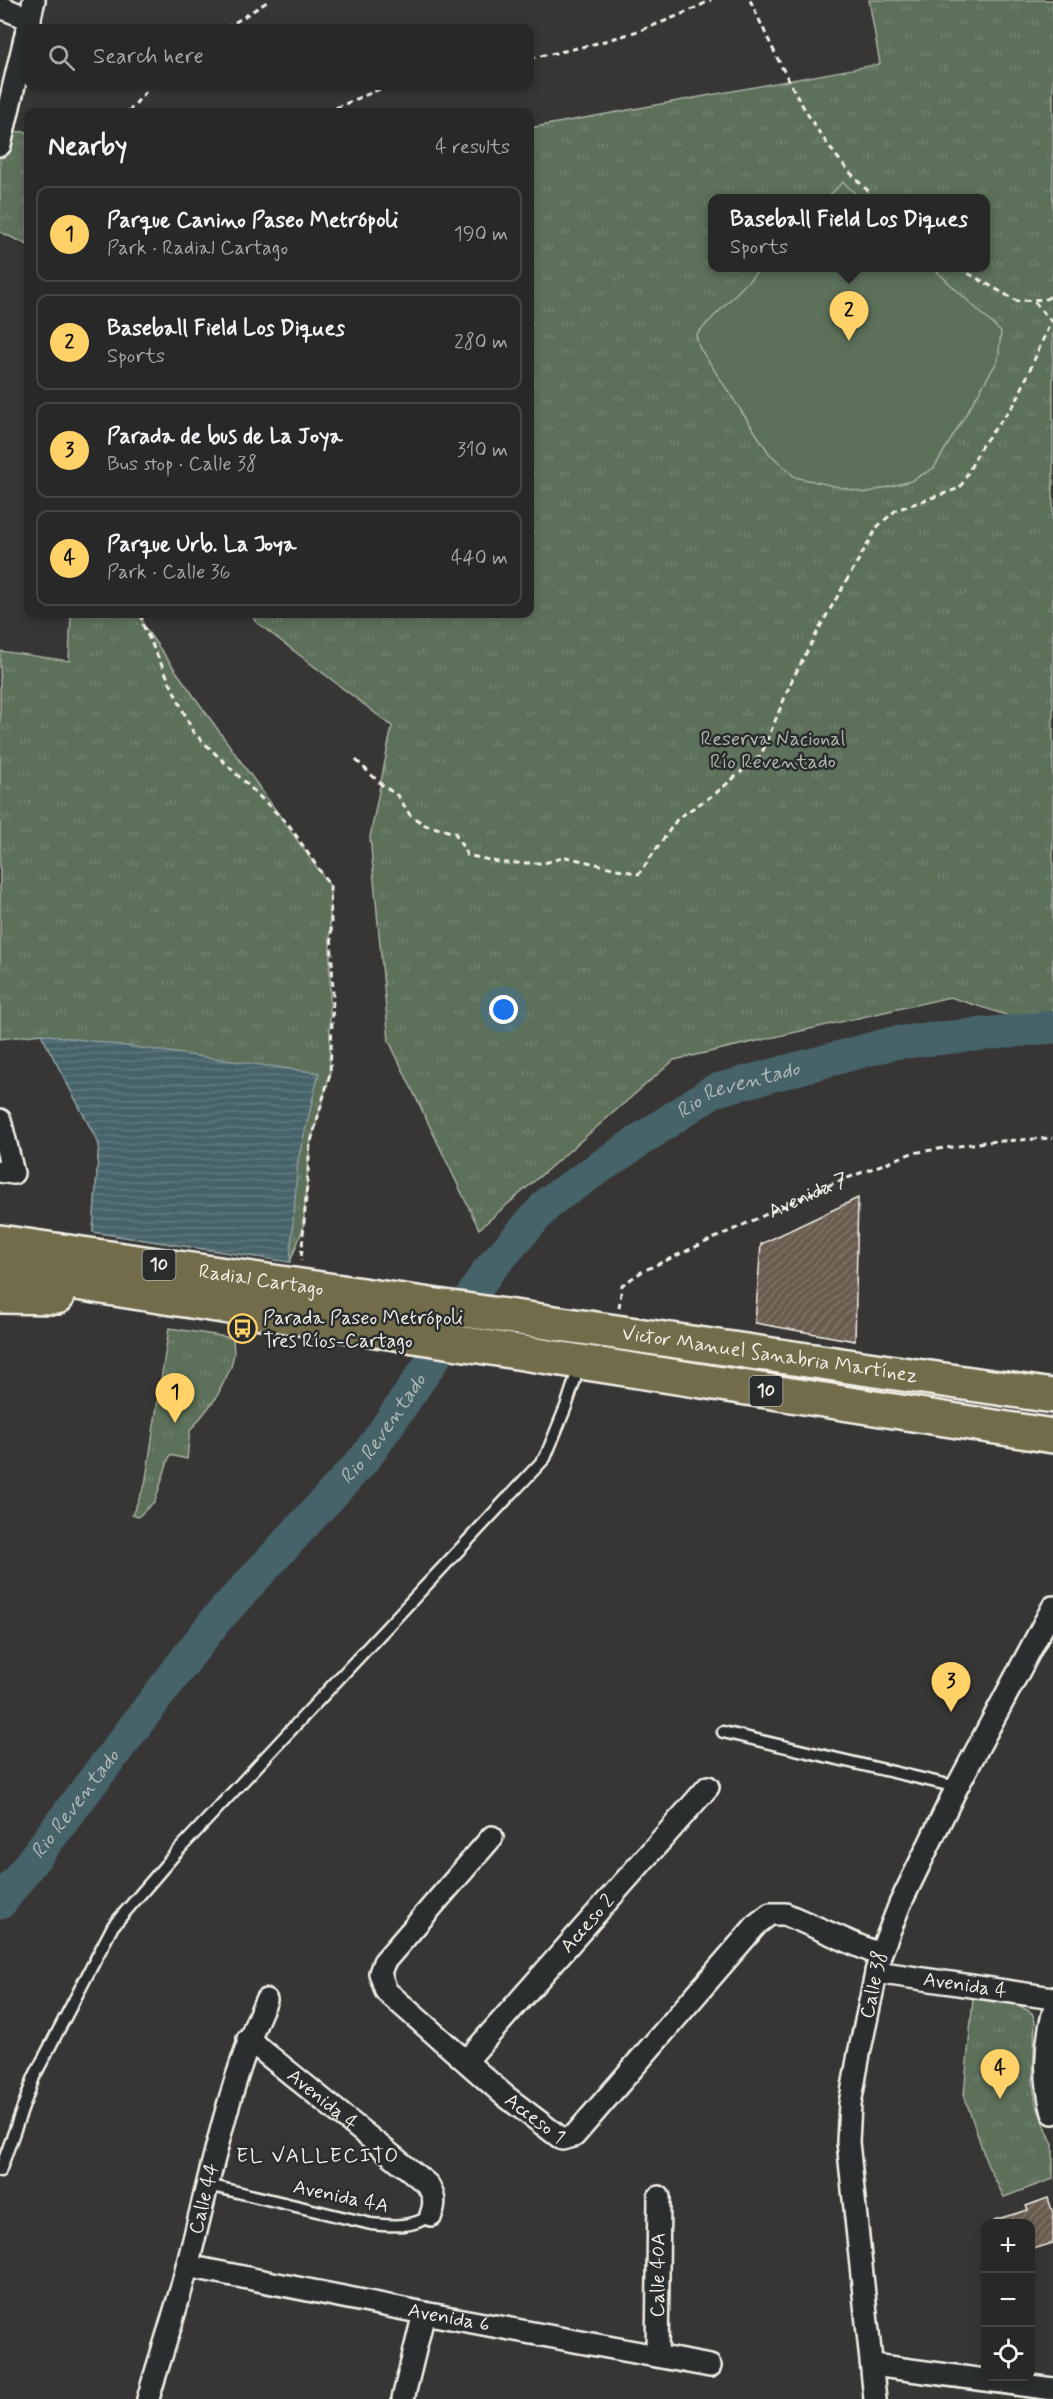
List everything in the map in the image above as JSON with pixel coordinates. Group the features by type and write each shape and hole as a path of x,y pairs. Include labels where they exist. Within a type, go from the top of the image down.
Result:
{"main road":[{"name":"Radial Cartago","path":"0,1242 487,1313"},
{"name":"Radial Cartago","path":"0,1271 480,1347"},
{"path":"0,1294 40,1297 151,1294"},
{"name":"Victor Manuel Sanabria Martínez","path":"487,1313 1053,1396"},
{"name":"Victor Manuel Sanabria Martínez","path":"480,1347 1053,1436"},
{"path":"794,1396 798,1387 812,1383 882,1393 908,1392 922,1388 932,1378"}],"street":[{"path":"0,7 32,9 28,24"},
{"path":"1,135 24,42"},
{"path":"0,1120 6,1172"},
{"name":"Calle 38","path":"875,2399 848,2142 850,2103 878,1963 900,1904 957,1787 1053,1607"},
{"name":"Acceso 2","path":"467,2061 708,1787"},
{"name":"Acceso 1","path":"492,1837 384,1962 380,1973 386,1991 504,2095 562,2139 574,2136 757,1924 770,1914 785,1914 878,1963"},
{"name":"Avenida 4","path":"878,1963 1053,1998"},
{"name":"Calle 44","path":"148,2399 188,2266 236,2077 248,2039 266,2000"},
{"path":"1053,2014 1047,2059 1048,2090 1053,2113"},
{"name":"Avenida 4","path":"248,2039 427,2184 434,2195 435,2205 431,2215"},
{"name":"Calle 40A","path":"657,2355 659,2197"},
{"name":"Avenida 6","path":"188,2266 710,2366"},
{"path":"403,2399 424,2313"},
{"path":"873,2365 1053,2389"}],"lane":[{"path":"0,2171 34,2077 112,1926 175,1854 545,1458 567,1404 580,1362"},
{"path":"723,1732 957,1787"},
{"name":"Avenida 4A","path":"208,2185 371,2224 413,2225 431,2215"}],"path":[{"path":"232,24 270,0"},
{"path":"534,57 569,51 642,31 711,0"},
{"path":"750,0 785,74 820,137 872,194"},
{"path":"132,108 147,90"},
{"path":"335,108 378,90"},
{"path":"968,272 1017,301 1046,299 1053,295"},
{"path":"356,760 382,785 398,796 410,815 425,825 456,833 466,855 502,863 544,863 566,857 639,874 678,818 716,793 761,755 792,680 826,615 878,526 896,510 960,488 982,445 1016,402 1051,321 1033,300"},
{"path":"142,618 193,732 289,825 330,886 333,996 330,1074 310,1145 309,1287"},
{"name":"Avenida 7","path":"617,1332 622,1285 643,1271 832,1184 912,1153 985,1142 1053,1138"}],"green space":[{"name":"Reserva Nacional Río Reventado","path":"869,0 1053,0 1053,1030 950,997 674,1060 479,1229 389,1041 370,837 392,726 254,618 534,618 534,127 880,64"},
{"path":"2,131 24,132 24,243 0,232"},
{"path":"843,182 856,194 831,194"},
{"path":"757,272 937,272 1001,332 998,360 934,468 911,481 865,493 795,477 769,453 699,347 696,335"},
{"path":"71,618 142,618 143,625 330,886 330,1074 310,1145 303,1229 290,1262 93,1232 99,1144 41,1034 0,1039 0,651 69,661"},
{"path":"169,1328 233,1338 234,1354 231,1367 216,1398 190,1431 187,1459 170,1455 155,1501 138,1517 132,1515 145,1485"},
{"path":"973,1999 1017,2004 1032,2013 1035,2021 1033,2082 1036,2104 1053,2145 1053,2179 1004,2197 988,2166 964,2095"}],"water":[{"path":"41,1034 319,1073 298,1160 290,1262 93,1232 99,1144"}],"building":[{"path":"858,1198 855,1341 755,1323 761,1244"},
{"path":"1048,2198 1053,2213 1053,2243 1035,2248 1035,2219 997,2219 1028,2210 1026,2206"}],"waterway":[{"name":"Rio Reventado","path":"0,1903 215,1621 366,1457 430,1364 487,1272 550,1201 713,1091 893,1043 1053,1027"}],"place":[{"name":"Baseball Field Los Diques","path":"849,341"},
{"name":"Parada Paseo Metrópoli Tres Ríos-Cartago","path":"242,1329"},
{"name":"Parque Canino Paseo Metrópoli","path":"175,1423"},
{"name":"Parada de bus de La Joya","path":"951,1712"},
{"name":"Parque Urb. La Joya","path":"1000,2099"}],"district":[{"name":"EL VALLECITO","path":"318,2156"}]}
